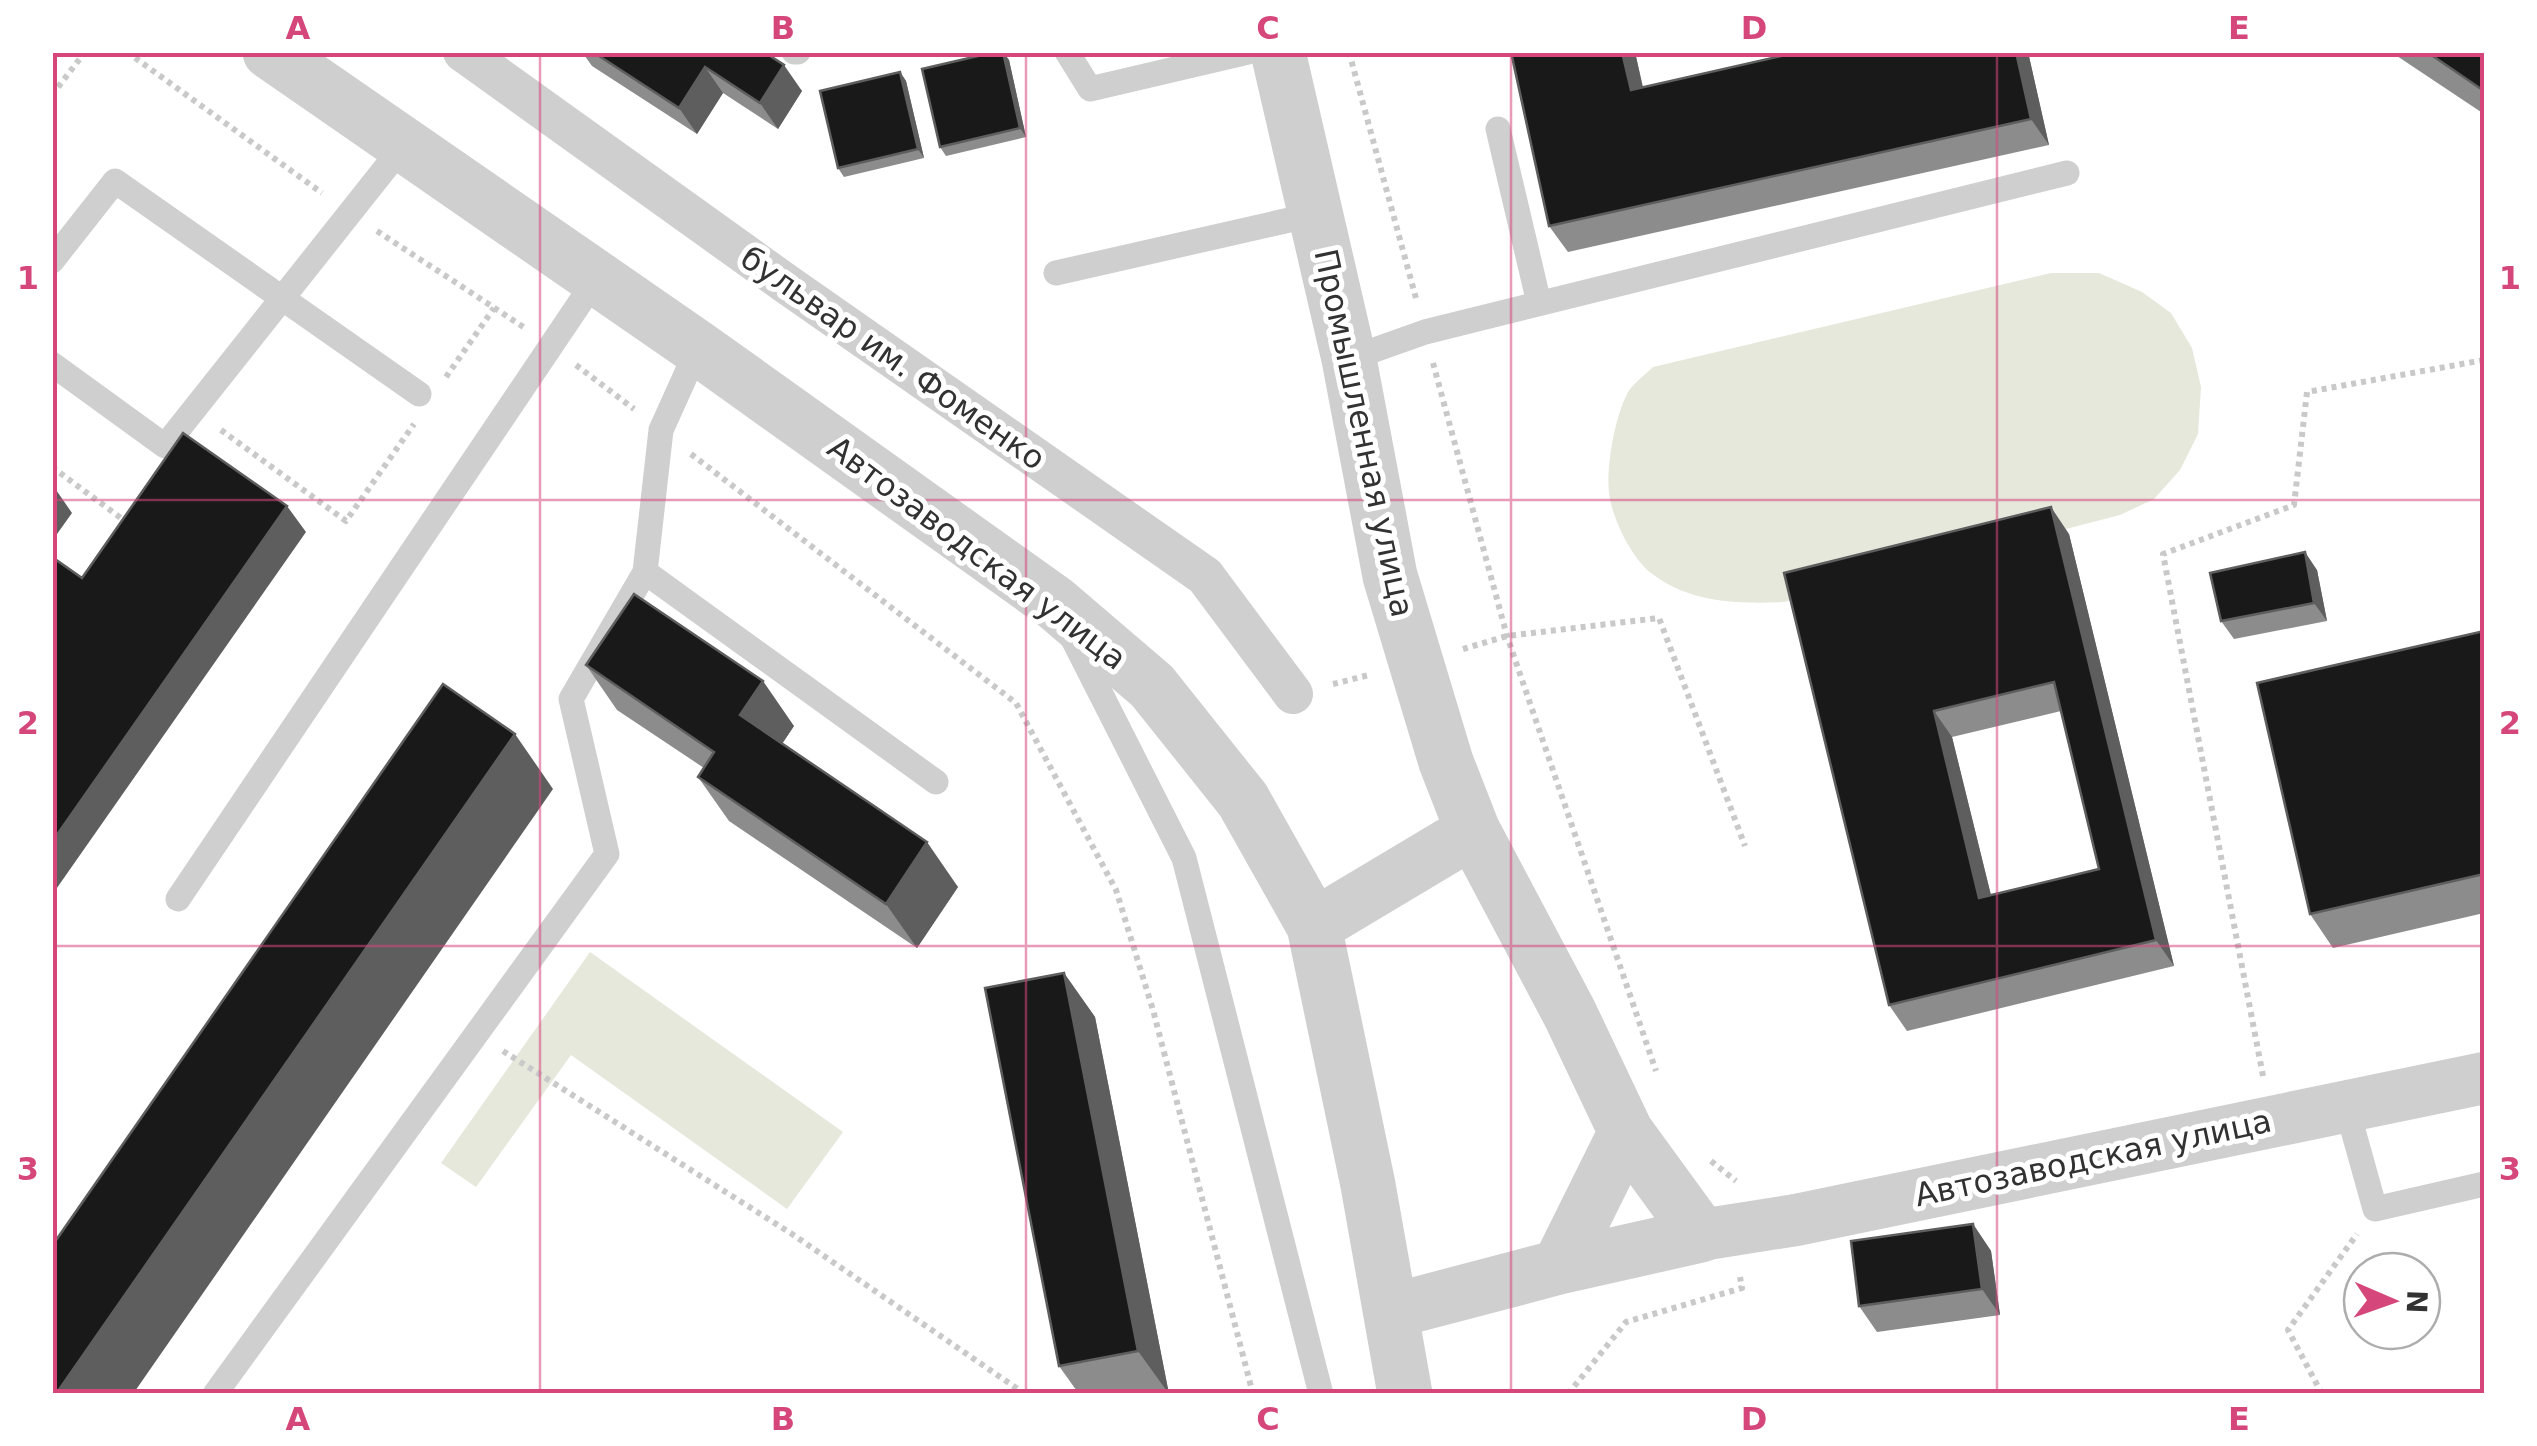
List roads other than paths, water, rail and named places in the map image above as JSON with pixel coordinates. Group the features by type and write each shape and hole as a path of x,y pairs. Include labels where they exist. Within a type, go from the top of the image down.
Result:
{"street":[{"name":"Автозаводская улица","path":"270,52 698,348 1055,603 1164,700 1243,800 1314,926 1368,1185 1405,1394"},
{"name":"бульвар им. Фоменко","path":"462,52 1205,576 1293,694"},
{"name":"Промышленная улица","path":"1278,52 1350,360 1390,576 1446,762 1473,831 1570,1014 1626,1132 1716,1232"},
{"path":"1314,926 1473,831"},
{"name":"Автозаводская улица","path":"1716,1232 1796,1220 2484,1078"},
{"path":"1559,1267 1626,1132"},
{"path":"1392,1311 1559,1267 1716,1232"}],"lane":[{"path":"1068,52 1090,89 1248,52"},
{"path":"1498,129 1540,303"},
{"path":"52,364 165,446 403,146"},
{"path":"1350,360 1424,332 2067,174"},
{"path":"52,262 115,181 428,392"},
{"path":"1056,273 1316,214"},
{"path":"178,899 596,279"},
{"path":"215,1394 607,854 571,699 644,572 660,430 698,348"},
{"path":"644,572 936,782"},
{"path":"1055,603 1184,858 1321,1394"},
{"path":"2346,1105 2375,1209 2484,1184"}]}
